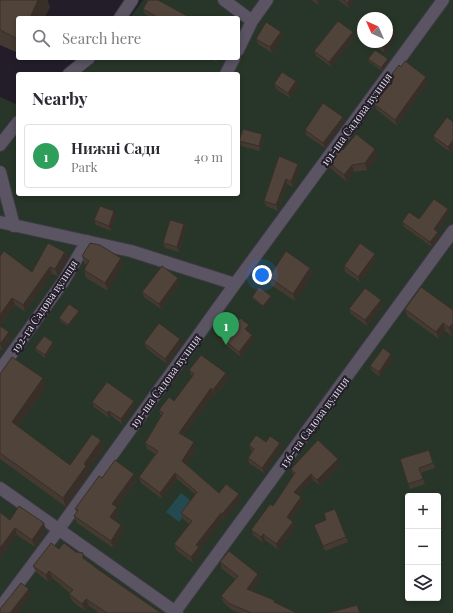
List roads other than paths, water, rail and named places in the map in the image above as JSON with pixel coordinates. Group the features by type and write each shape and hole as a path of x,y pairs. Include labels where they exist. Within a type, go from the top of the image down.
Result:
{"street":[{"path":"121,16 132,0"},
{"path":"224,0 252,21"},
{"path":"240,46 252,21 267,0"},
{"name":"191-ша Садова вулиця","path":"0,608 443,0"},
{"path":"72,72 86,60"},
{"path":"227,72 233,60"},
{"path":"0,145 16,125"},
{"path":"0,172 14,226"},
{"path":"0,222 131,251 235,284"},
{"name":"136-та Садова вулиця","path":"175,613 452,234"},
{"name":"192-га Садова вулиця","path":"0,370 63,282 87,241"},
{"path":"0,488 175,613"}],"place":[{"name":"Нижні Сади","path":"226,345"}]}
